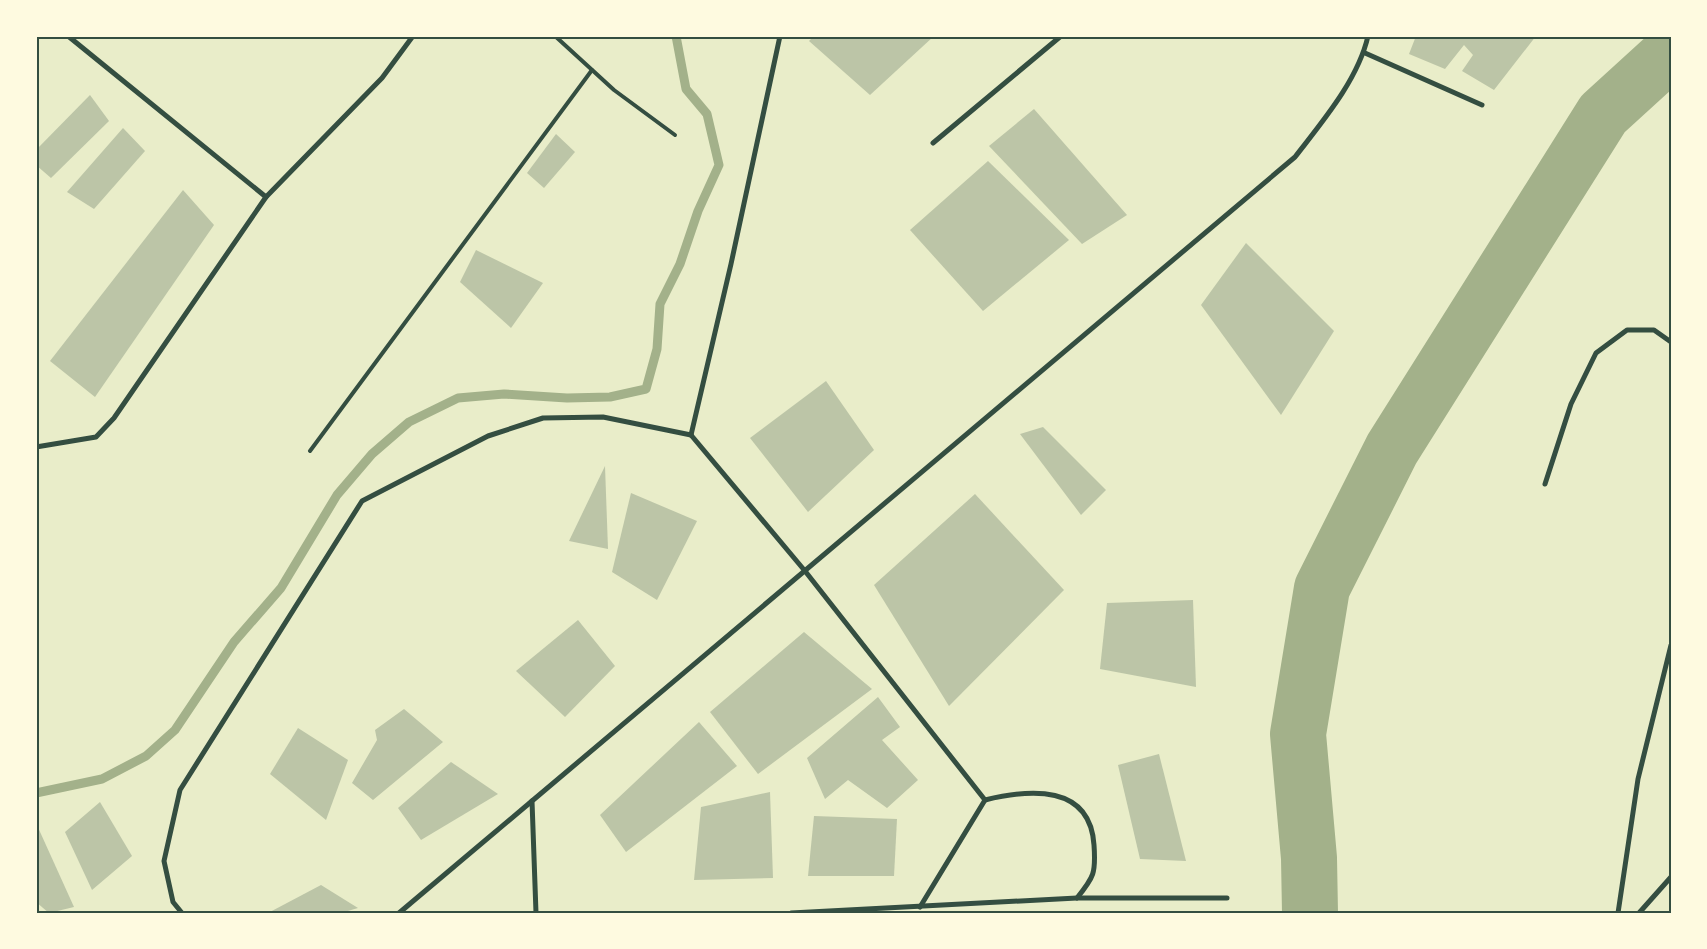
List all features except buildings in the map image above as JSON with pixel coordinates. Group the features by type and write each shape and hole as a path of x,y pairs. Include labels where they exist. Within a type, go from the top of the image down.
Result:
{"street":[{"path":"68,36 266,197"},
{"path":"36,447 96,437 114,418 266,197 382,78 413,36"},
{"path":"691,435 780,36"},
{"path":"933,143 1061,36"},
{"path":"399,913 1294,157 1329,113 1364,53 1368,36"},
{"path":"1364,53 1482,105"},
{"path":"1545,484 1571,404 1596,353 1627,330 1654,330 1671,342"},
{"path":"182,913 173,902 164,861 180,790 362,501 488,436 543,418 603,417 691,435 805,571 985,800"},
{"path":"1618,913 1638,779 1671,645"},
{"path":"920,907 985,800 1016,792 1046,793 1072,802 1086,815 1093,834 1094,877 1077,898"},
{"path":"532,801 536,913"},
{"path":"1639,913 1671,876"},
{"path":"791,913 1077,898 1227,898"}],"lane":[{"path":"555,36 592,70 675,135"},
{"path":"310,451 592,70"}],"waterway":[{"path":"36,793 102,779 146,756 175,730 234,642 281,588 337,495 372,454 409,422 458,398 504,394 567,398 610,397 646,389 657,349 660,304 680,264 698,211 719,165 707,114 686,89 676,36"},
{"path":"1310,913 1309,858 1298,734 1322,588 1392,449 1603,114 1671,52"}]}
